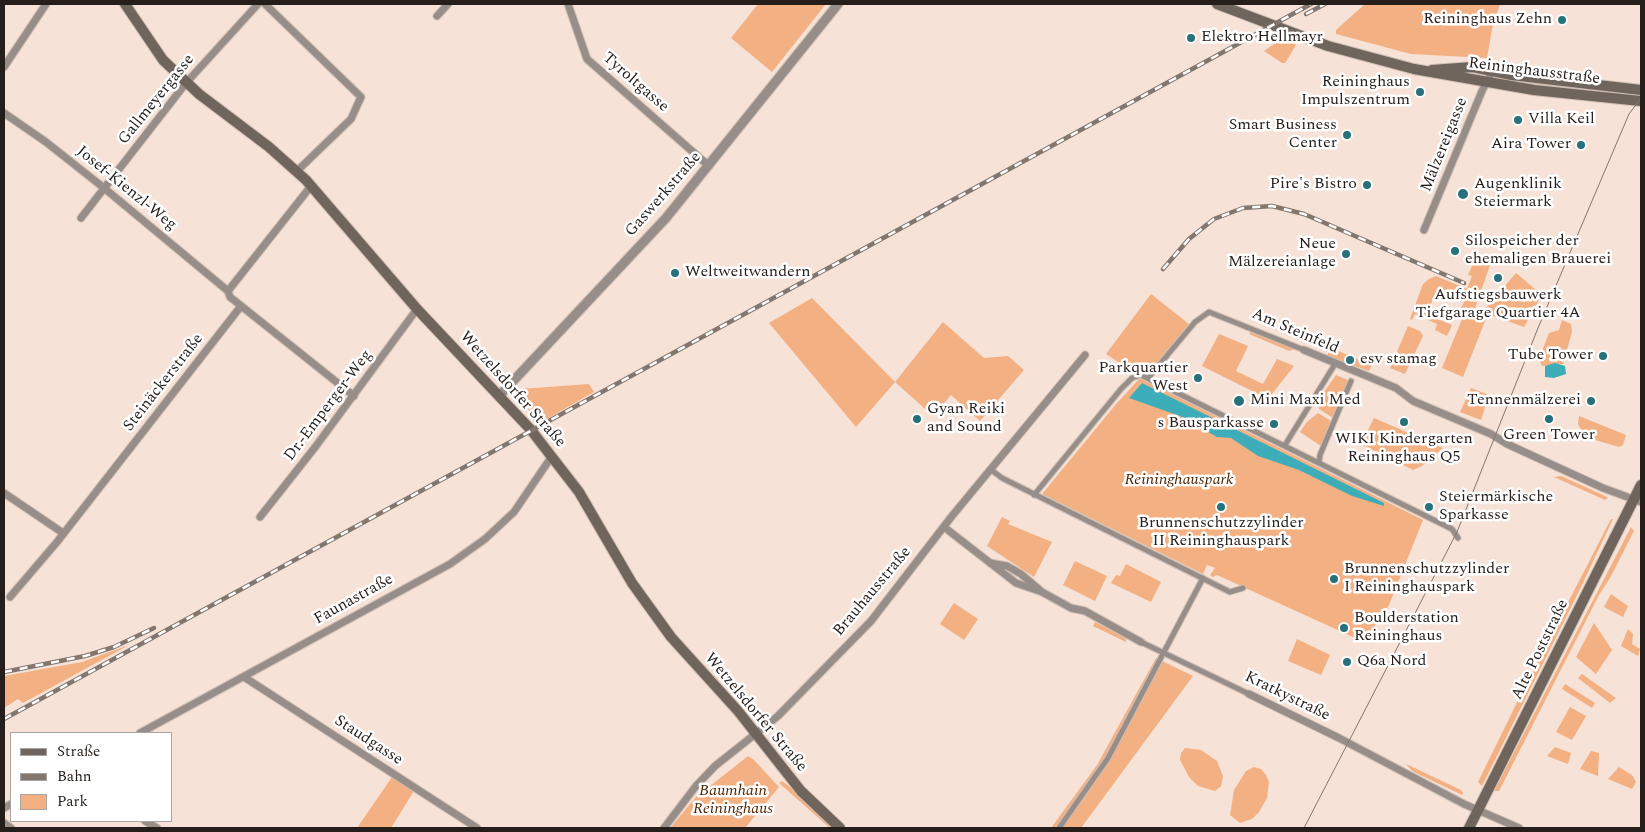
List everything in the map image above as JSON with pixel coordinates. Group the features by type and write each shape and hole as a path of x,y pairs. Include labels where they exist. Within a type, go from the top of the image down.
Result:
{"main road":[{"name":"Wetzelsdorfer Straße","path":"125,4 163,60 186,83 297,171 417,309 500,395 552,456 579,492 632,583 671,637 756,733 801,791 840,828"},
{"name":"Reininghausstraße","path":"1217,4 1328,46 1423,71 1534,90 1641,101"},
{"name":"Reininghausstraße","path":"1423,71 1456,67 1493,70 1511,75 1641,90"},
{"name":"Alte Poststraße","path":"1469,828 1477,809 1637,501 1641,485"}],"street":[{"path":"4,67 46,4"},
{"name":"Gallmeyergasse","path":"82,218 186,83 258,4"},
{"path":"265,4 361,98 351,119 297,171"},
{"path":"437,16 448,4"},
{"name":"Tyroltgasse","path":"568,4 587,59 709,166"},
{"name":"Gaswerkstraße","path":"500,395 654,230 709,166 838,4"},
{"name":"Mälzereigasse","path":"1424,230 1493,70"},
{"name":"Josef-Kienzl-Weg","path":"4,113 46,142 104,188 228,291"},
{"path":"311,186 228,291 230,297 354,396"},
{"name":"Steinäckerstraße","path":"10,597 63,533 241,306"},
{"name":"Dr.-Emperger-Weg","path":"260,517 354,396 417,309"},
{"name":"Am Steinfeld","path":"1149,377 1195,322 1208,312 1214,312 1396,388 1413,401 1491,434 1507,444 1637,501"},
{"name":"Brauhausstraße","path":"664,828 706,775 778,716 871,621 990,469 1084,355"},
{"path":"1285,445 1335,364"},
{"path":"1034,495 1128,382 1136,376 1149,377 1452,529 1458,538"},
{"path":"1319,462 1320,455 1351,381"},
{"name":"Faunastraße","path":"142,732 450,564 485,539 514,512 552,456"},
{"path":"990,469 1002,478 1034,495 1230,592 1243,588"},
{"path":"4,493 63,533"},
{"name":"Kratkystraße","path":"944,527 1016,583 1042,592 1071,608 1085,611 1164,654 1339,738 1477,809 1520,828"},
{"name":"Kratkystraße","path":"990,563 1007,566 1040,588 1042,592"},
{"path":"1059,828 1108,758 1203,578"},
{"name":"Staudgasse","path":"244,677 477,828"},
{"path":"4,823 11,828"}],"green space":[{"path":"758,4 826,4 772,72 731,38"},
{"path":"1365,4 1500,4 1492,29 1487,58 1411,54 1336,34 1336,30"},
{"path":"1284,37 1296,45 1285,63 1282,63 1264,51"},
{"path":"1515,80 1606,90 1606,93 1578,92 1514,82"},
{"path":"1478,253 1490,265 1473,314 1481,311 1487,316 1463,377 1442,368 1465,312 1461,308 1464,302 1436,291 1429,309 1432,311 1430,316 1452,325 1447,336 1435,330 1437,324 1415,314 1412,320 1410,319 1423,284 1429,279 1436,276 1467,289 1472,276 1468,275"},
{"path":"1516,273 1542,295 1524,327 1488,314 1485,309"},
{"path":"1151,294 1189,324 1152,370 1139,363 1132,371 1106,354"},
{"path":"812,298 895,382 856,427 769,323"},
{"path":"1562,320 1571,324 1572,332 1563,364 1542,366 1539,359 1549,333 1559,330"},
{"path":"943,322 984,358 1008,356 1024,370 980,421 951,395 933,416 895,382"},
{"path":"1408,326 1420,331 1423,336 1405,374 1390,368"},
{"path":"1252,331 1295,349 1289,351 1249,334"},
{"path":"1219,334 1248,346 1236,371 1263,384 1277,359 1294,366 1268,399 1202,366"},
{"name":"esv stamag","path":"1331,348 1372,365 1369,371 1327,356"},
{"path":"1336,375 1348,380 1333,418 1319,409 1319,399"},
{"name":"Reininghauspark","path":"1140,378 1423,520 1389,605 1364,642 1217,575 1213,577 1210,575 1215,568 1213,567 1207,565 1203,574 1042,494"},
{"path":"589,384 594,392 538,424 521,398 520,389"},
{"path":"1471,388 1489,395 1481,420 1460,412"},
{"path":"1318,413 1331,421 1321,446 1300,432 1307,422"},
{"path":"1579,416 1626,435 1623,445 1619,447 1585,437 1578,424"},
{"path":"1374,418 1443,448 1422,466 1413,470 1361,444"},
{"path":"1561,476 1608,498 1605,500 1554,477"},
{"path":"1002,517 1010,521 1008,524 1052,542 1034,577 987,546"},
{"path":"1611,519 1613,519 1582,585 1482,786 1478,782"},
{"path":"1631,527 1634,531 1610,578 1599,595 1499,791 1494,791"},
{"path":"1075,561 1107,576 1095,601 1063,585"},
{"path":"1126,564 1161,582 1151,602 1111,583 1116,575 1120,576"},
{"path":"1611,594 1628,606 1623,617 1604,607"},
{"path":"954,603 978,619 964,640 940,624"},
{"path":"1095,622 1126,638 1126,642 1093,626"},
{"path":"1594,623 1612,650 1596,674 1576,657"},
{"path":"1628,629 1633,634 1632,644 1640,649 1638,656 1621,646"},
{"path":"1297,639 1330,655 1321,675 1288,661"},
{"path":"129,645 23,703 18,699 4,708 4,676 82,662"},
{"path":"1156,658 1193,676 1081,828 1051,828 1097,765"},
{"path":"1582,674 1616,698 1610,703 1578,678"},
{"path":"1565,684 1595,703 1592,708 1562,689"},
{"path":"1570,707 1586,716 1572,740 1556,732"},
{"path":"1555,747 1571,753 1568,764 1547,756"},
{"path":"1185,748 1201,750 1217,761 1223,776 1221,786 1215,791 1198,786 1189,777 1180,760 1181,753"},
{"path":"1591,751 1599,753 1598,776 1580,769"},
{"name":"Baumhain Reininghaus","path":"748,756 779,787 745,828 670,828 696,797"},
{"path":"1406,764 1461,790 1462,795 1412,771"},
{"path":"1254,767 1261,769 1269,782 1267,798 1259,812 1252,819 1240,823 1230,815 1234,790 1246,771"},
{"path":"1619,767 1632,775 1636,782 1632,789 1608,779"},
{"path":"392,777 414,791 391,828 357,828"},
{"path":"782,781 799,794 835,828 830,828 779,783"}],"water":[{"path":"1555,363 1565,366 1566,374 1554,378 1545,377 1545,366"},
{"path":"1142,383 1384,503 1384,506 1352,496 1299,470 1258,456 1231,438 1217,437 1180,416 1129,398"}],"tram line":[{"path":"1304,828 1457,532 1538,328 1629,114 1641,98"}],"railway":[{"path":"4,719 1311,4"},
{"path":"1306,14 1325,4"},
{"path":"1163,269 1189,239 1214,219 1243,208 1272,206 1304,214 1464,283"},
{"path":"4,672 85,656 114,647 154,628"}],"place":[{"name":"Reininghaus Zehn","path":"1562,20"},
{"name":"Elektro Hellmayr","path":"1191,38"},
{"name":"Reininghaus Impulszentrum","path":"1420,92"},
{"name":"Villa Keil","path":"1518,120"},
{"name":"Smart Business Center","path":"1347,135"},
{"name":"Aira Tower","path":"1581,145"},
{"name":"Pire's Bistro","path":"1367,185"},
{"name":"Augenklinik Steiermark","path":"1463,194"},
{"name":"Silospeicher der ehemaligen Brauerei","path":"1455,251"},
{"name":"Neue Mälzereianlage","path":"1346,254"},
{"name":"Weltweitwandern","path":"675,273"},
{"name":"Aufstiegsbauwerk Tiefgarage Quartier 4A","path":"1498,278"},
{"name":"Tube Tower","path":"1603,356"},
{"name":"esv stamag","path":"1350,360"},
{"name":"Parkquartier West","path":"1198,378"},
{"name":"Mini Maxi Med","path":"1239,401"},
{"name":"Tennenmälzerei","path":"1591,401"},
{"name":"Gyan Reiki and Sound","path":"917,419"},
{"name":"Green Tower","path":"1549,419"},
{"name":"WIKI Kindergarten Reininghaus Q5","path":"1404,422"},
{"name":"s Bausparkasse","path":"1274,424"},
{"name":"Brunnenschutzzylinder II Reininghauspark","path":"1221,507"},
{"name":"Steiermärkische Sparkasse","path":"1429,507"},
{"name":"Brunnenschutzzylinder I Reininghauspark","path":"1334,579"},
{"name":"Boulderstation Reininghaus","path":"1344,628"},
{"name":"Q6a Nord","path":"1347,662"}]}
